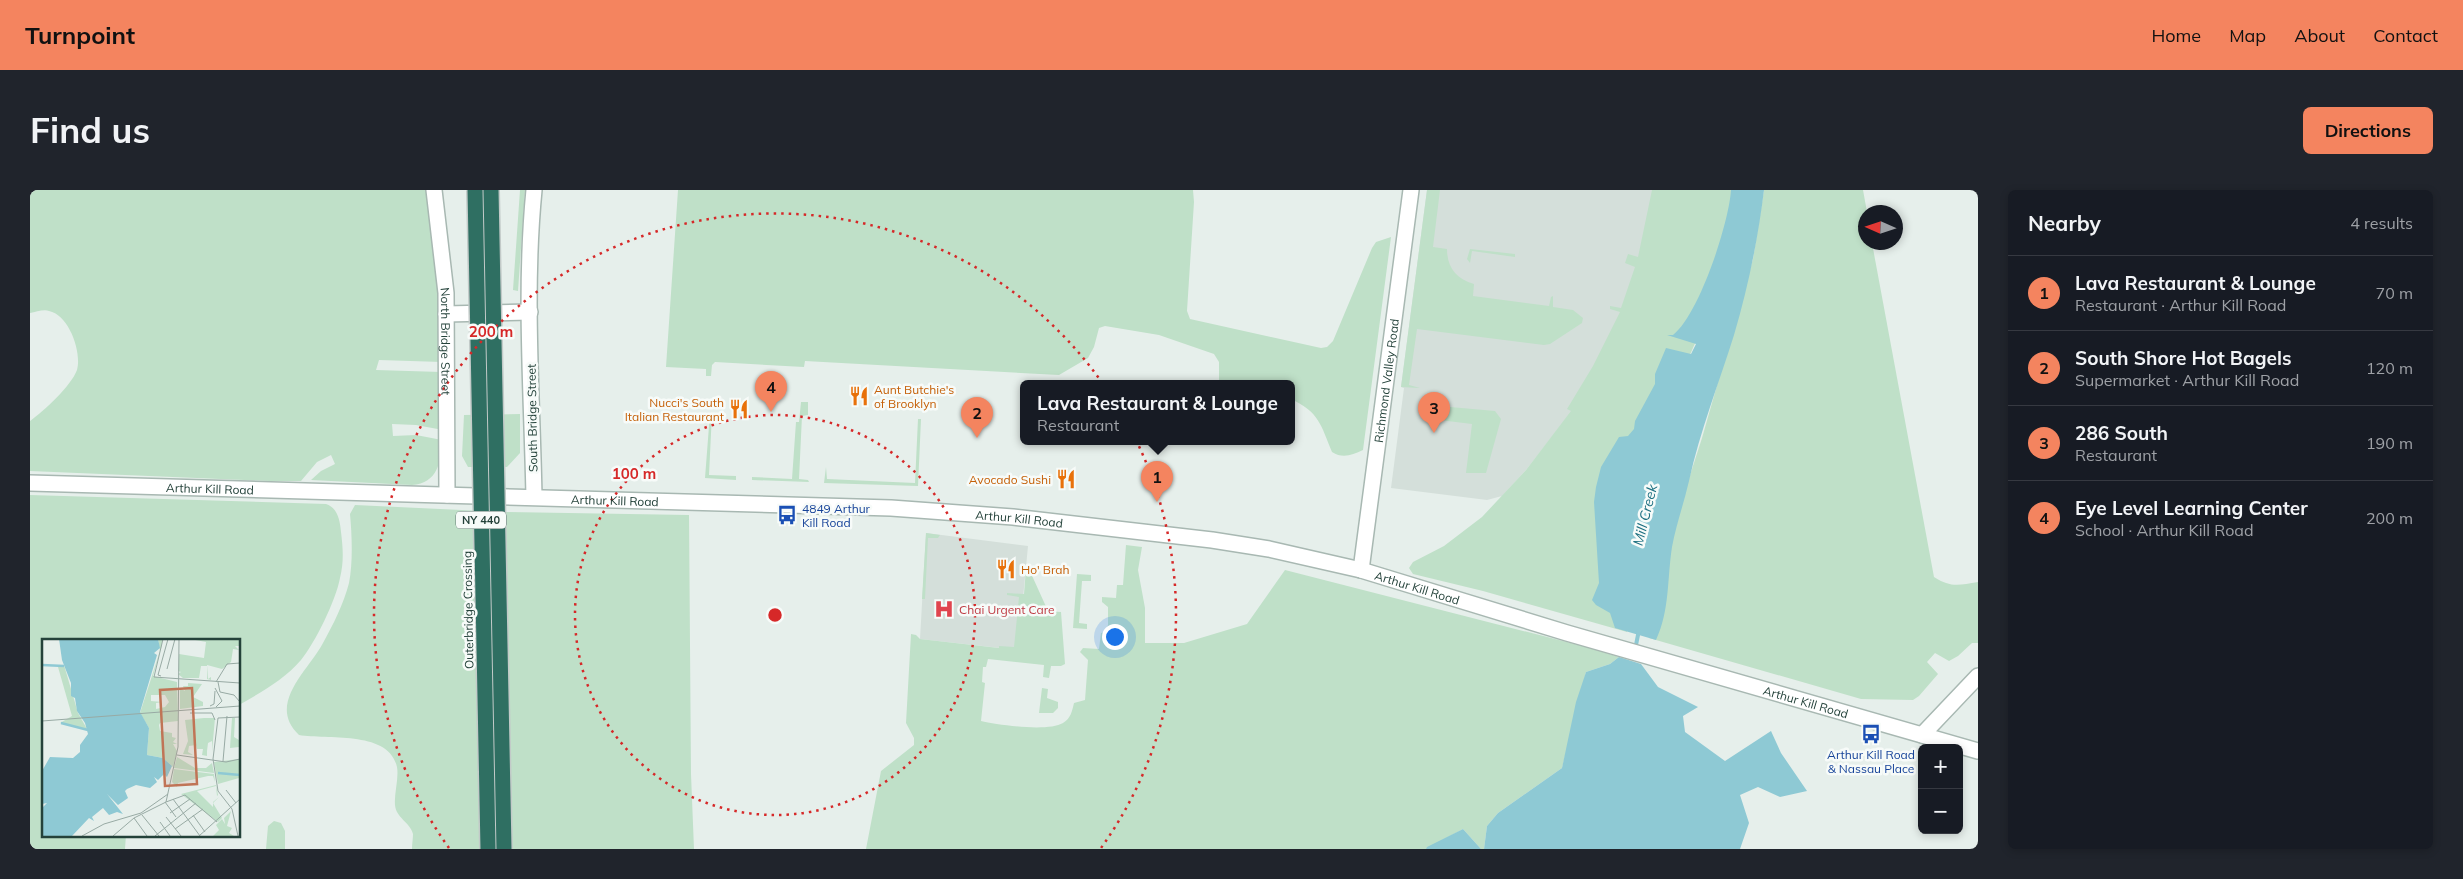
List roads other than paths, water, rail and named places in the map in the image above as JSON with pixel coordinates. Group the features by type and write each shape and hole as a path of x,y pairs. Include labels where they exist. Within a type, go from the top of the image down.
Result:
{"highway":[{"name":"Outerbridge Crossing","path":"474,190 488,849"},
{"name":"NY 440","path":"491,190 504,849"}],"street":[{"name":"North Bridge Street","path":"434,190 442,252 446,314 447,495"},
{"name":"South Bridge Street","path":"534,190 531,222 530,312 534,496"},
{"name":"Richmond Valley Road","path":"1361,570 1411,190"},
{"path":"446,314 530,312"},
{"name":"Arthur Kill Road","path":"30,483 534,496 890,508 1013,517 1212,540 1269,549 1361,570 1567,633 1978,751"},
{"path":"1922,735 1978,676"}],"water":[{"path":"1731,190 1764,190 1759,227 1739,317 1699,444 1676,530 1670,559 1664,617 1656,640 1615,628 1610,613 1596,605 1592,600 1599,583 1594,502 1596,487 1601,467 1619,437 1628,436 1634,429 1635,421 1655,384 1655,374 1666,348 1691,354 1696,344 1667,335 1673,335 1683,324 1693,309 1702,289 1719,245"},
{"path":"1619,657 1641,664 1658,687 1698,707 1683,716 1685,732 1725,761 1771,731 1781,753 1807,791 1780,797 1758,787 1740,795 1749,823 1740,849 1484,849 1487,826 1498,813 1562,768 1576,702 1586,672 1610,664"},
{"path":"1463,829 1481,849 1426,849 1427,847"}],"waterway":[{"name":"Mill Creek","path":"1635,650 1639,630"}],"place":[{"name":"Aunt Butchie's of Brooklyn","path":"859,396"},
{"name":"Nucci's South Italian Restaurant","path":"739,409"},
{"name":"Eye Level Learning Center","path":"771,412"},
{"name":"286 South","path":"1434,433"},
{"name":"South Shore Hot Bagels","path":"977,438"},
{"name":"Avocado Sushi","path":"1066,479"},
{"name":"Lava Restaurant & Lounge","path":"1157,502"},
{"name":"4849 Arthur Kill Road","path":"787,515"},
{"name":"Ho' Brah","path":"1006,569"},
{"name":"Chai Urgent Care","path":"944,609"},
{"name":"Arthur Kill Road & Nassau Place","path":"1871,734"}]}
